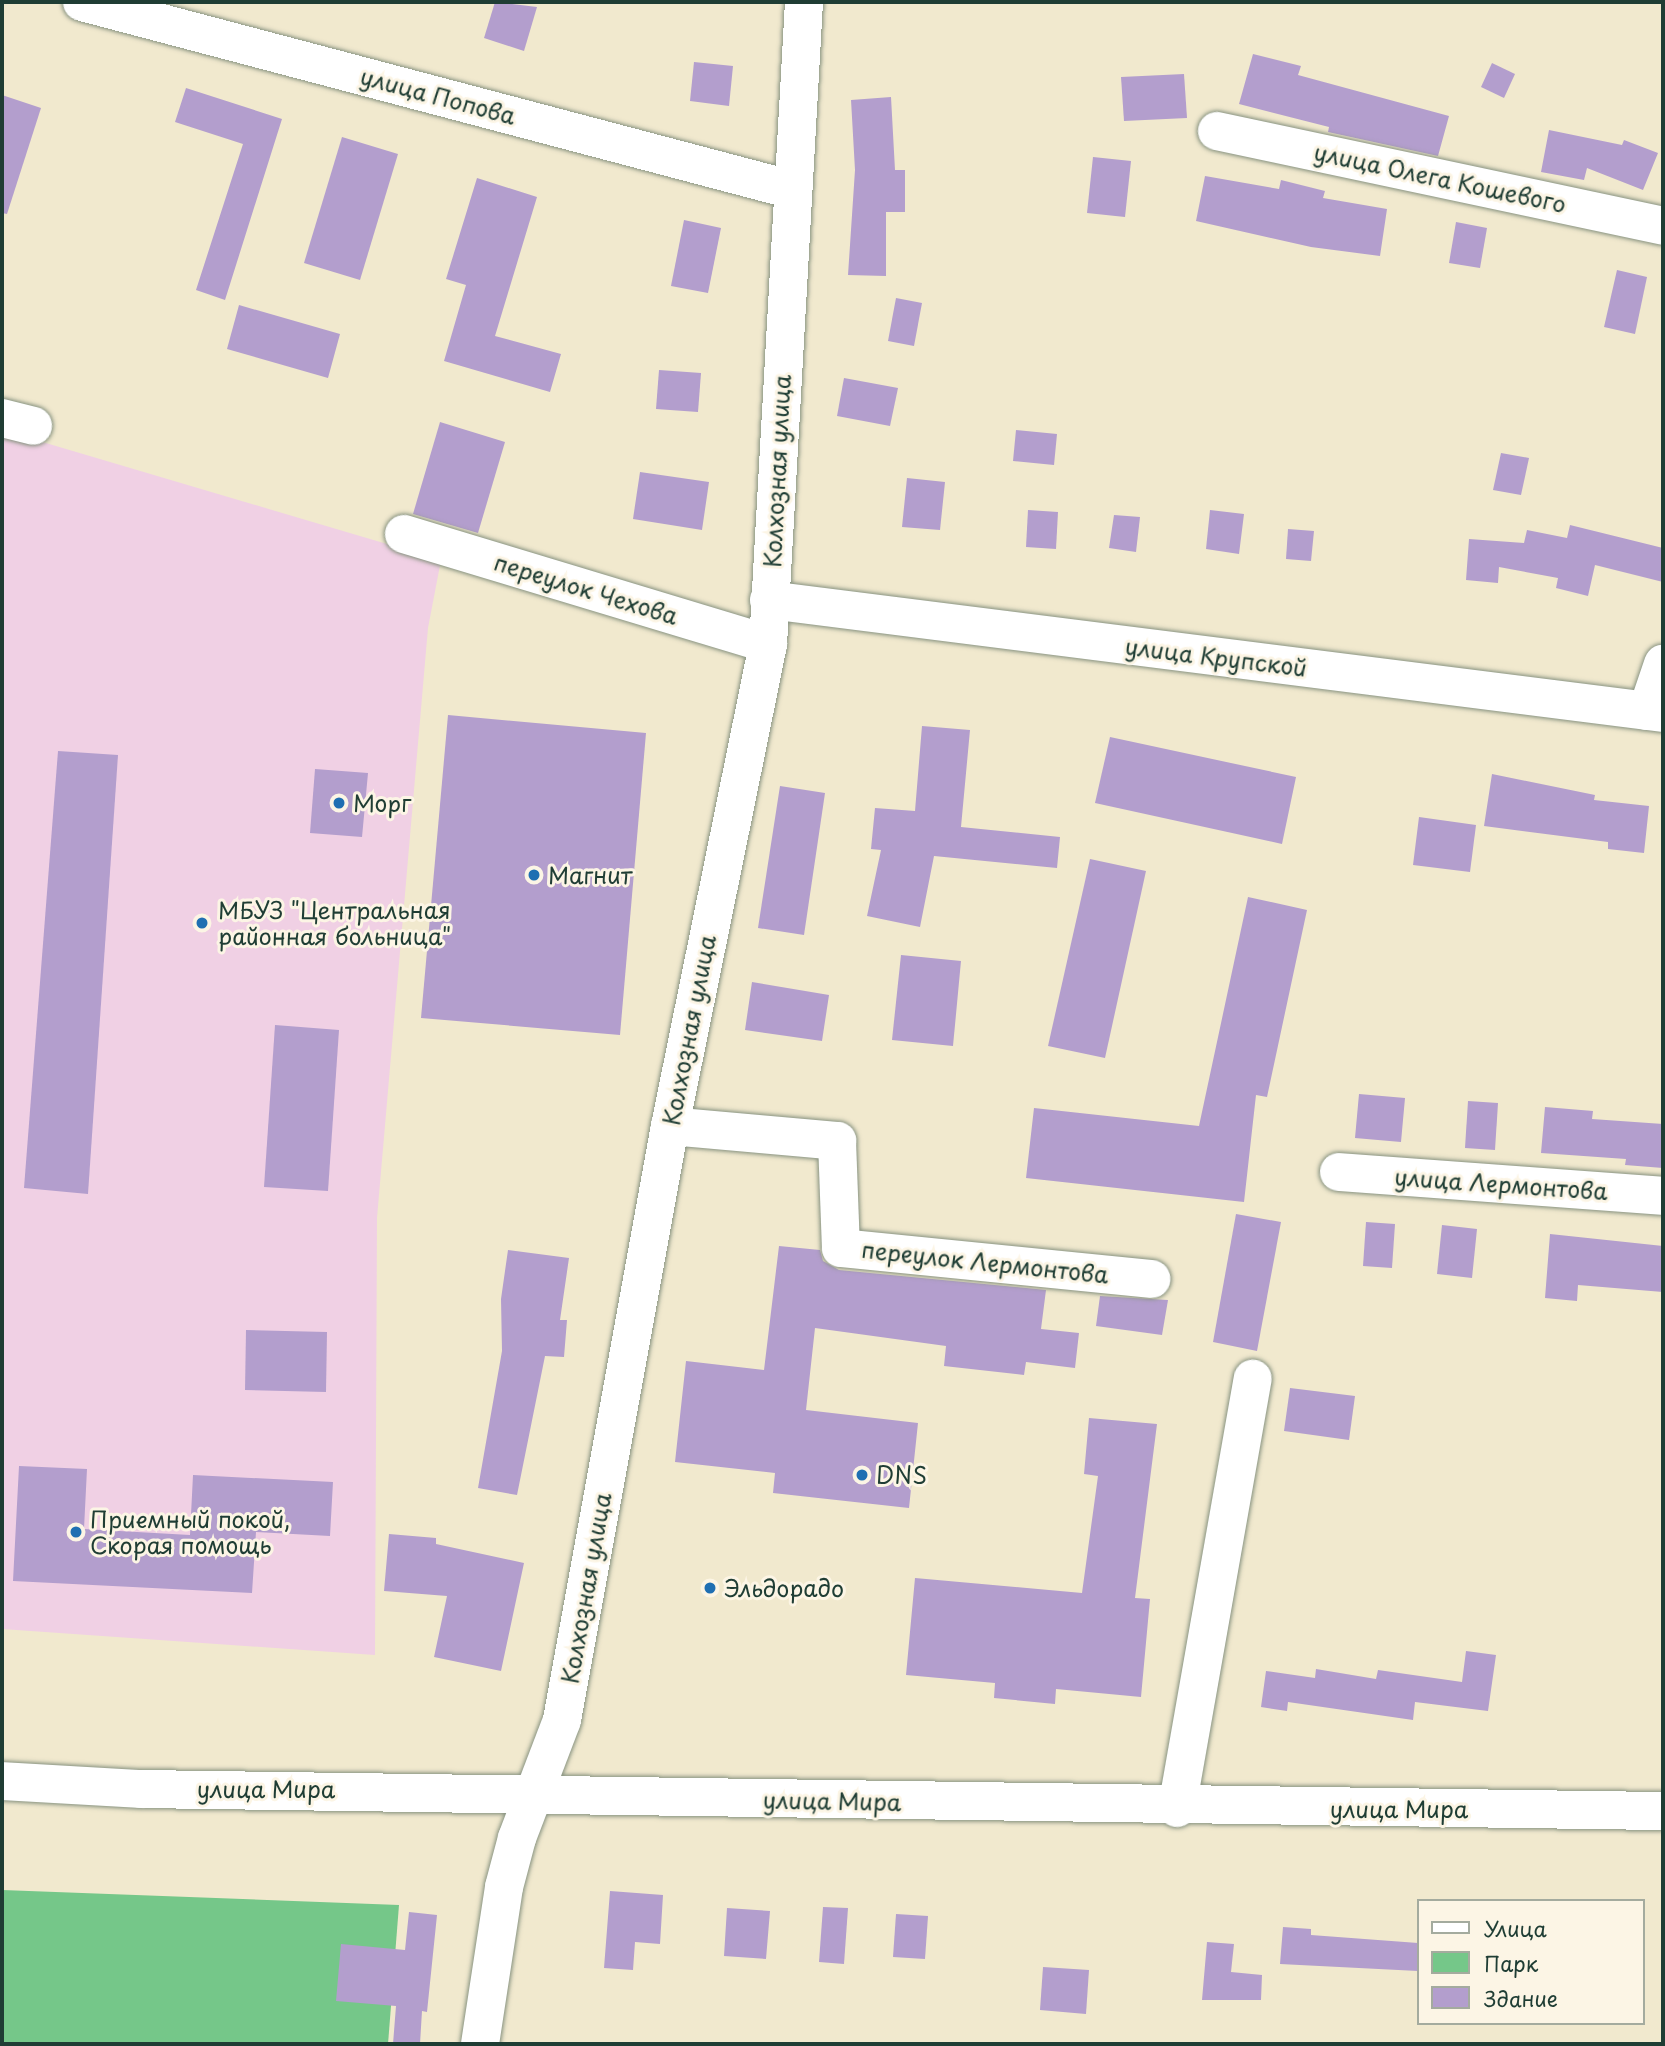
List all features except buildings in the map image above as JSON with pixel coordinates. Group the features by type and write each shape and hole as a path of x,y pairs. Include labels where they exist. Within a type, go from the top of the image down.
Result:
{"street":[{"name":"улица Попова","path":"82,2 793,190"},
{"name":"Колхозная улица","path":"480,2044 504,1886 533,1796 562,1720 670,1126 768,644 804,2"},
{"name":"улица Олега Кошевого","path":"1217,131 1663,226"},
{"name":"переулок Чехова","path":"404,534 768,644"},
{"name":"улица Крупской","path":"769,600 1655,712"},
{"path":"1655,712 1663,664"},
{"name":"переулок Лермонтова","path":"670,1126 837,1141 841,1248 1151,1279"},
{"name":"улица Лермонтова","path":"1339,1172 1663,1196"},
{"path":"1177,1808 1253,1379"},
{"name":"улица Мира","path":"2,1781 141,1789 1177,1808 1663,1811"}],"shaded area":[{"name":"МБУЗ \"Центральная районная больница\"","path":"2,430 441,560 428,628 377,1218 375,1655 2,1629"}],"green space":[{"path":"2,1890 399,1905 388,2044 2,2044"}],"place":[{"name":"Морг","path":"339,803"},
{"name":"Магнит","path":"534,875"},
{"name":"МБУЗ \"Центральная районная больница\"","path":"202,923"},
{"name":"DNS","path":"862,1475"},
{"name":"Приемный покой, Скорая помощь","path":"76,1532"},
{"name":"Эльдорадо","path":"710,1588"}]}
